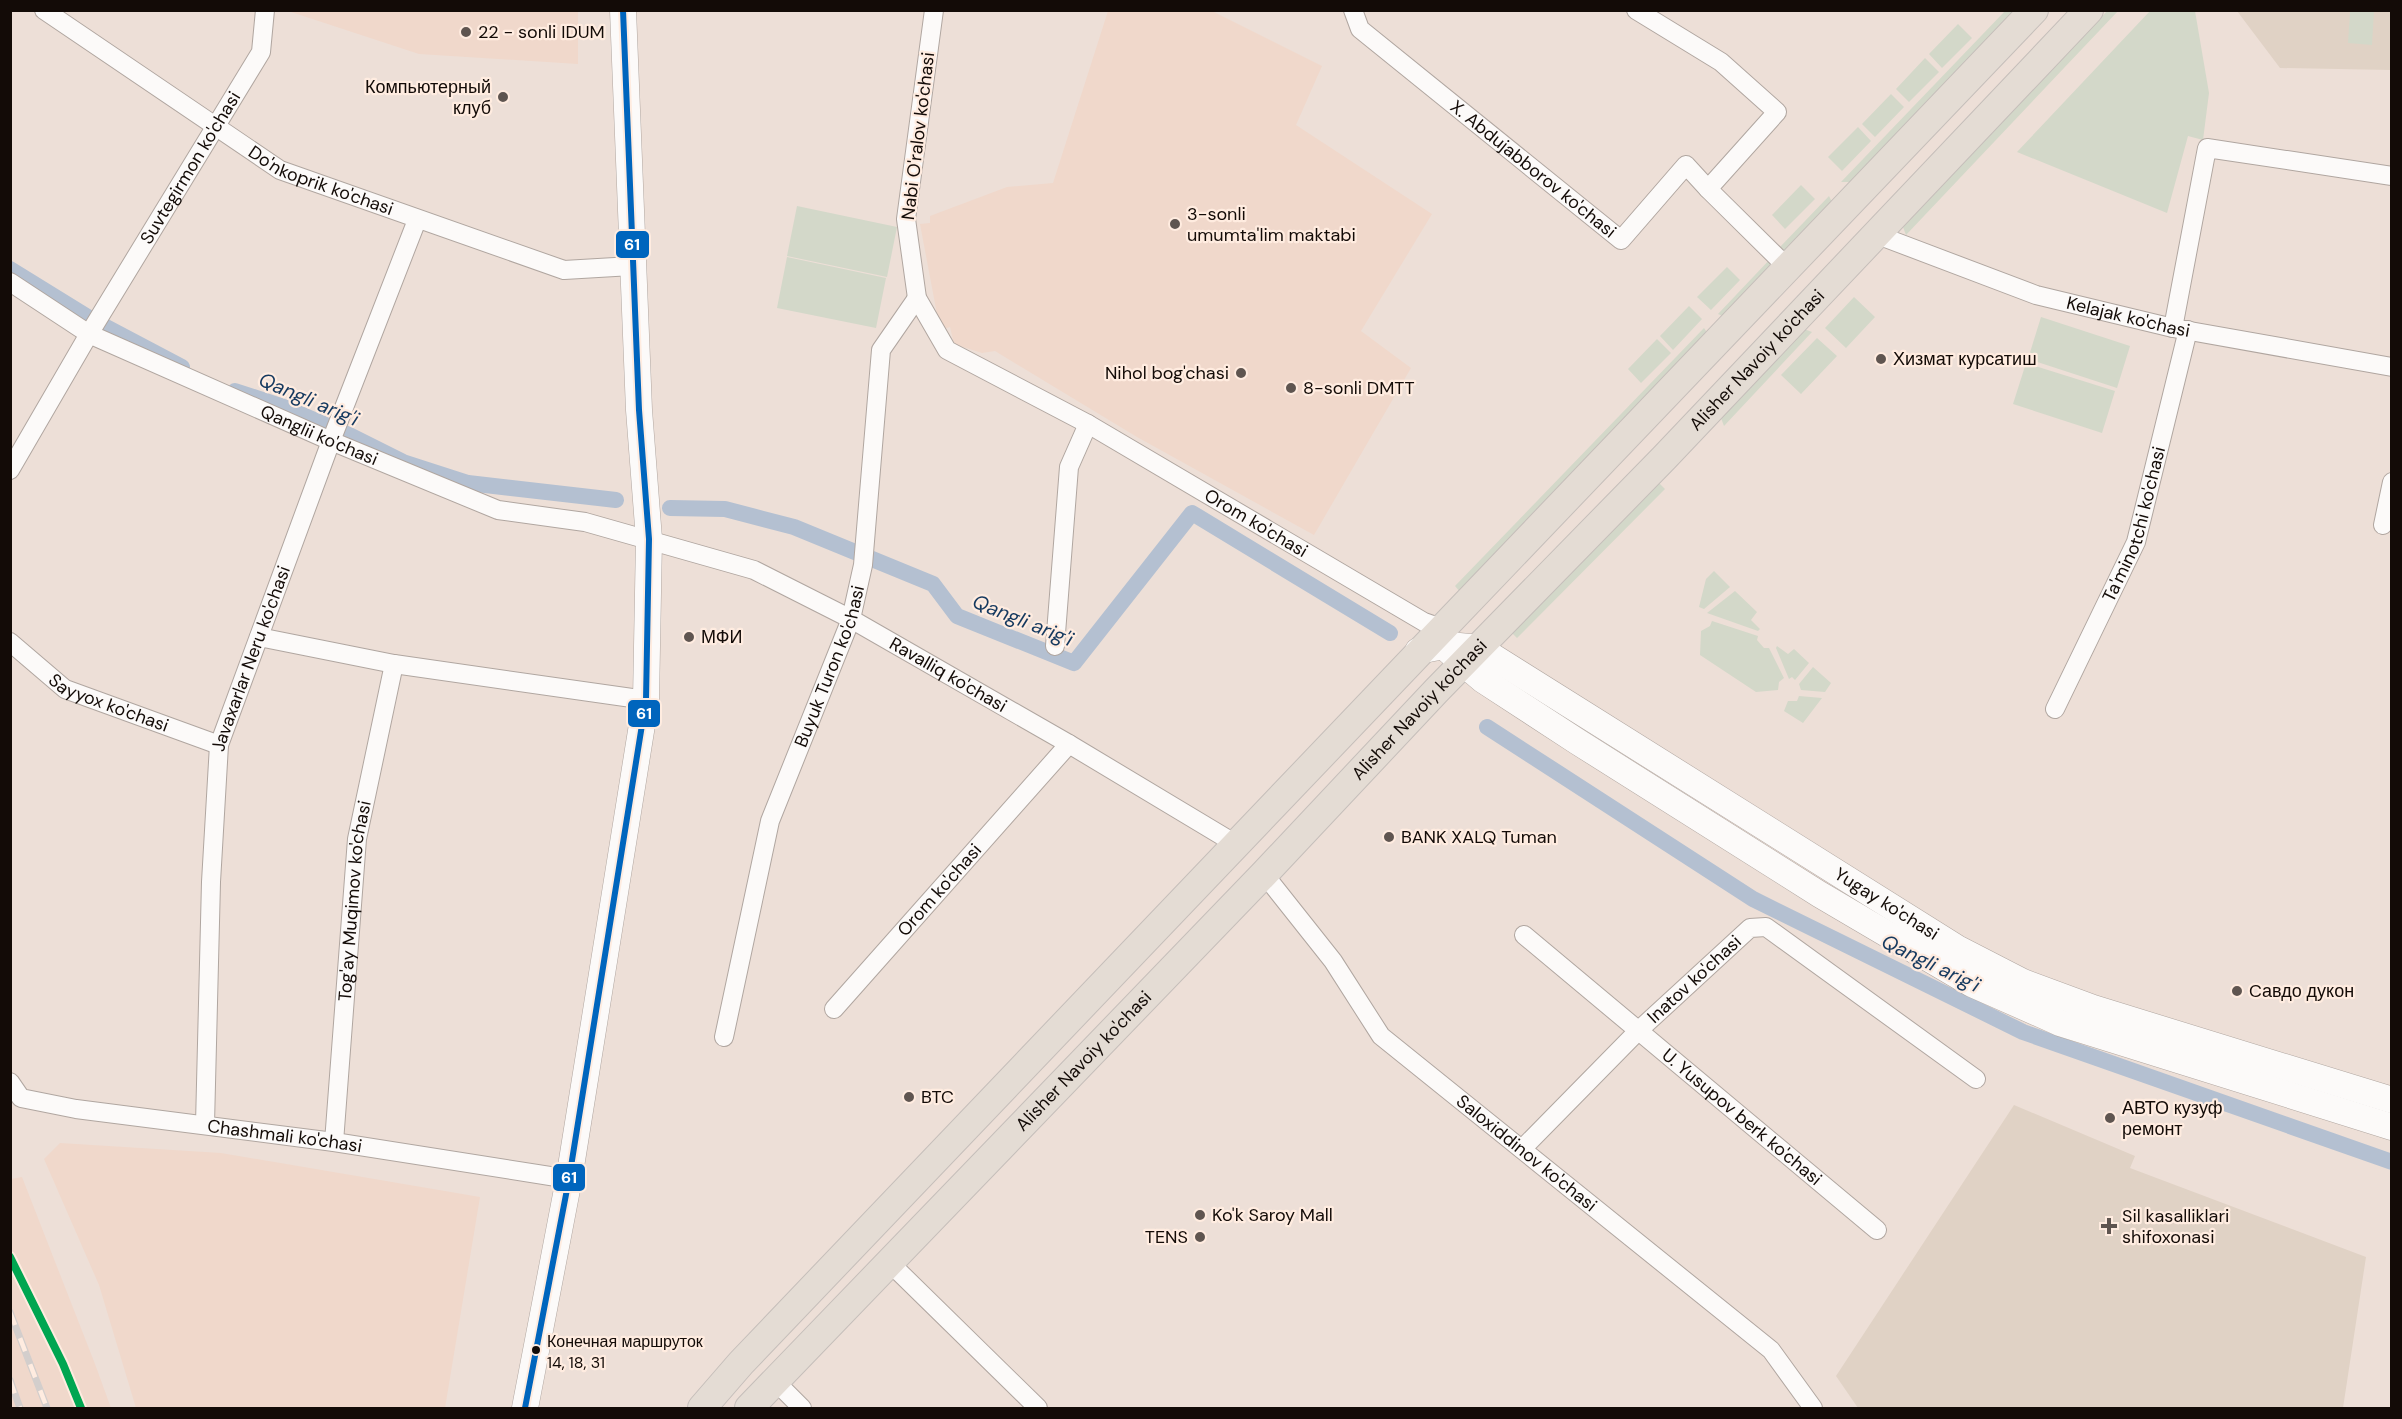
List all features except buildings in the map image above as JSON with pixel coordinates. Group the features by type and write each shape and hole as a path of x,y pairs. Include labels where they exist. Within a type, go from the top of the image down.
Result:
{"main road":[{"path":"525,1408 569,1179 646,700 649,538 639,410 623,10"},
{"name":"Alisher Navoiy ko'chasi","path":"749,1408 1264,874 1459,646 1465,603 1789,269 2034,10"},
{"name":"Alisher Navoiy ko'chasi","path":"702,1408 749,1354 1234,843 1459,646 1664,458 2089,10"},
{"name":"Yugay ko'chasi","path":"1459,646 1957,948 2023,982 2093,1008 2391,1100"},
{"name":"Yugay ko'chasi","path":"1459,646 1819,894 1972,984 2060,1023 2391,1128"},
{"path":"1081,1004 1112,1032"}],"street":[{"name":"Do'nkoprik ko'chasi","path":"44,10 216,124 280,170 564,270 632,266"},
{"name":"Suvtegirmon ko'chasi","path":"10,470 94,326 261,52 265,10"},
{"name":"Nabi O'ralov ko'chasi","path":"917,298 906,219 934,10"},
{"name":"X. Abdujabborov ko'chasi","path":"1353,10 1360,29 1621,240 1686,165 1708,189"},
{"path":"1636,10 1721,62 1777,112 1708,189 1789,269"},
{"name":"Ta'minotchi ko'chasi","path":"2055,709 2136,542 2180,329 2207,148 2391,176"},
{"name":"Javaxarlar Neru ko'chasi","path":"205,1124 211,882 219,745 417,220"},
{"name":"Kelajak ko'chasi","path":"1875,234 2036,295 2180,329 2391,367"},
{"name":"Qanglii ko'chasi","path":"10,282 94,326 335,433 498,510 585,522 649,538"},
{"name":"Orom ko'chasi","path":"917,298 947,350 1088,424 1459,646"},
{"name":"Buyuk Turon ko'chasi","path":"724,1037 770,821 851,619 863,565 881,350 917,298"},
{"path":"1055,646 1069,467 1088,424"},
{"path":"2383,525 2391,482"},
{"name":"Ravalliq ko'chasi","path":"649,538 754,570 851,619 1069,744 1234,843"},
{"path":"259,637 394,664 646,700"},
{"name":"Sayyox ko'chasi","path":"10,642 65,689 219,745"},
{"name":"Tog'ay Muqimov ko'chasi","path":"334,1142 357,839 394,664"},
{"name":"Orom ko'chasi","path":"834,1009 1069,744"},
{"name":"Saloxiddinov ko'chasi","path":"1264,874 1333,961 1381,1036 1771,1350 1813,1408"},
{"name":"Inatov ko'chasi","path":"1521,1149 1638,1031 1750,928 1766,927 1976,1079"},
{"name":"U. Yusupov berk ko'chasi","path":"1524,935 1877,1230"},
{"name":"Chashmali ko'chasi","path":"10,1082 21,1098 76,1109 334,1142 569,1179"},
{"path":"890,1263 1038,1408"},
{"path":"776,1382 802,1408"}],"shaded area":[{"name":"22 - sonli IDUM","path":"288,11 578,11 578,64 419,54"},
{"name":"3-sonli umumta'lim maktabi","path":"1108,11 1212,11 1322,66 1296,125 1432,214 1361,331 1411,368 1314,535 1137,437 995,351 982,353 954,344 950,327 940,330 920,224 930,223 930,216 1007,187 1053,183"},
{"path":"2237,11 2391,11 2391,70 2280,68"},
{"name":"Sil kasalliklari shifoxonasi","path":"2014,1105 2135,1156 2130,1168 2366,1257 2343,1408 1858,1408 1836,1376"},
{"path":"60,1143 221,1153 480,1197 445,1408 136,1408 99,1285 44,1159"},
{"path":"22,1177 111,1408 11,1408 11,1179"}],"green space":[{"path":"2005,11 2018,11 1853,182 1841,182"},
{"path":"2107,11 2118,11 1906,235 1903,227"},
{"path":"2150,11 2195,11 2209,93 2203,140 2188,136 2167,213 2017,152"},
{"path":"2350,11 2374,11 2372,45 2348,43"},
{"path":"1958,24 1972,38 1942,68 1929,54"},
{"path":"1925,58 1939,72 1909,102 1896,89"},
{"path":"1891,94 1904,107 1875,137 1862,124"},
{"path":"1858,127 1871,141 1842,171 1828,157"},
{"path":"1801,185 1815,199 1785,229 1772,215"},
{"path":"1829,196 1832,202 1787,253 1780,247"},
{"path":"797,206 897,227 887,277 787,256"},
{"path":"1773,256 1776,263 1725,317 1718,314"},
{"path":"787,257 886,278 876,328 777,308"},
{"path":"1727,267 1740,280 1711,310 1697,297"},
{"path":"1854,297 1875,317 1846,348 1825,328"},
{"path":"1689,306 1702,319 1673,350 1660,336"},
{"path":"2041,317 2130,346 2117,388 2028,359"},
{"path":"1704,328 1708,334 1461,593 1455,586"},
{"path":"1804,329 1812,332 1724,426 1721,418"},
{"path":"1817,338 1837,356 1801,394 1781,375"},
{"path":"1657,339 1671,353 1641,383 1628,369"},
{"path":"2026,363 2115,391 2102,433 2013,404"},
{"path":"1654,484 1660,484 1665,489 1517,638 1512,633"},
{"path":"1714,571 1730,587 1704,609 1699,607 1706,579"},
{"path":"1735,591 1757,612 1751,620 1760,629 1758,631 1707,613"},
{"path":"1712,621 1758,636 1757,640 1764,648 1769,648 1784,678 1779,682 1778,690 1756,692 1700,655 1701,631 1710,626"},
{"path":"1777,646 1788,654 1794,649 1809,663 1795,680 1792,677 1789,679"},
{"path":"1813,667 1831,683 1825,692 1801,690 1799,684"},
{"path":"1799,696 1822,698 1803,723 1784,711 1788,701 1797,701"}],"waterway":[{"name":"Qangli arig'i","path":"10,269 91,319 182,367"},
{"name":"Qangli arig'i","path":"235,391 284,407 347,434 403,462 468,483 616,500"},
{"name":"Qangli arig'i","path":"670,508 725,509 794,527 933,584 957,616 1074,663 1192,513 1390,633"},
{"name":"Qangli arig'i","path":"1487,727 1753,899 2023,1032 2392,1162"}],"railway":[{"path":"10,1312 47,1408"},
{"path":"10,1380 20,1408"}],"transit line":[{"name":"61","path":"525,1408 569,1179 646,700 649,539 639,410 623,10"},
{"path":"10,1257 63,1364 81,1408"}],"place":[{"name":"22 - sonli IDUM","path":"466,32"},
{"name":"Компьютерный клуб","path":"503,97"},
{"name":"3-sonli umumta'lim maktabi","path":"1175,224"},
{"name":"Хизмат курсатиш","path":"1881,359"},
{"name":"Nihol bog'chasi","path":"1241,373"},
{"name":"8-sonli DMTT","path":"1291,388"},
{"name":"МФИ","path":"689,637"},
{"name":"BANK XALQ Tuman","path":"1389,837"},
{"name":"Cавдо дукон","path":"2237,991"},
{"name":"BTC","path":"909,1097"},
{"name":"АВТО кузуф ремонт","path":"2110,1118"},
{"name":"Ko'k Saroy Mall","path":"1200,1215"},
{"name":"Sil kasalliklari shifoxonasi","path":"2109,1226"},
{"name":"TENS","path":"1200,1237"},
{"name":"Конечная маршруток 14, 18, 31","path":"536,1350"}]}
